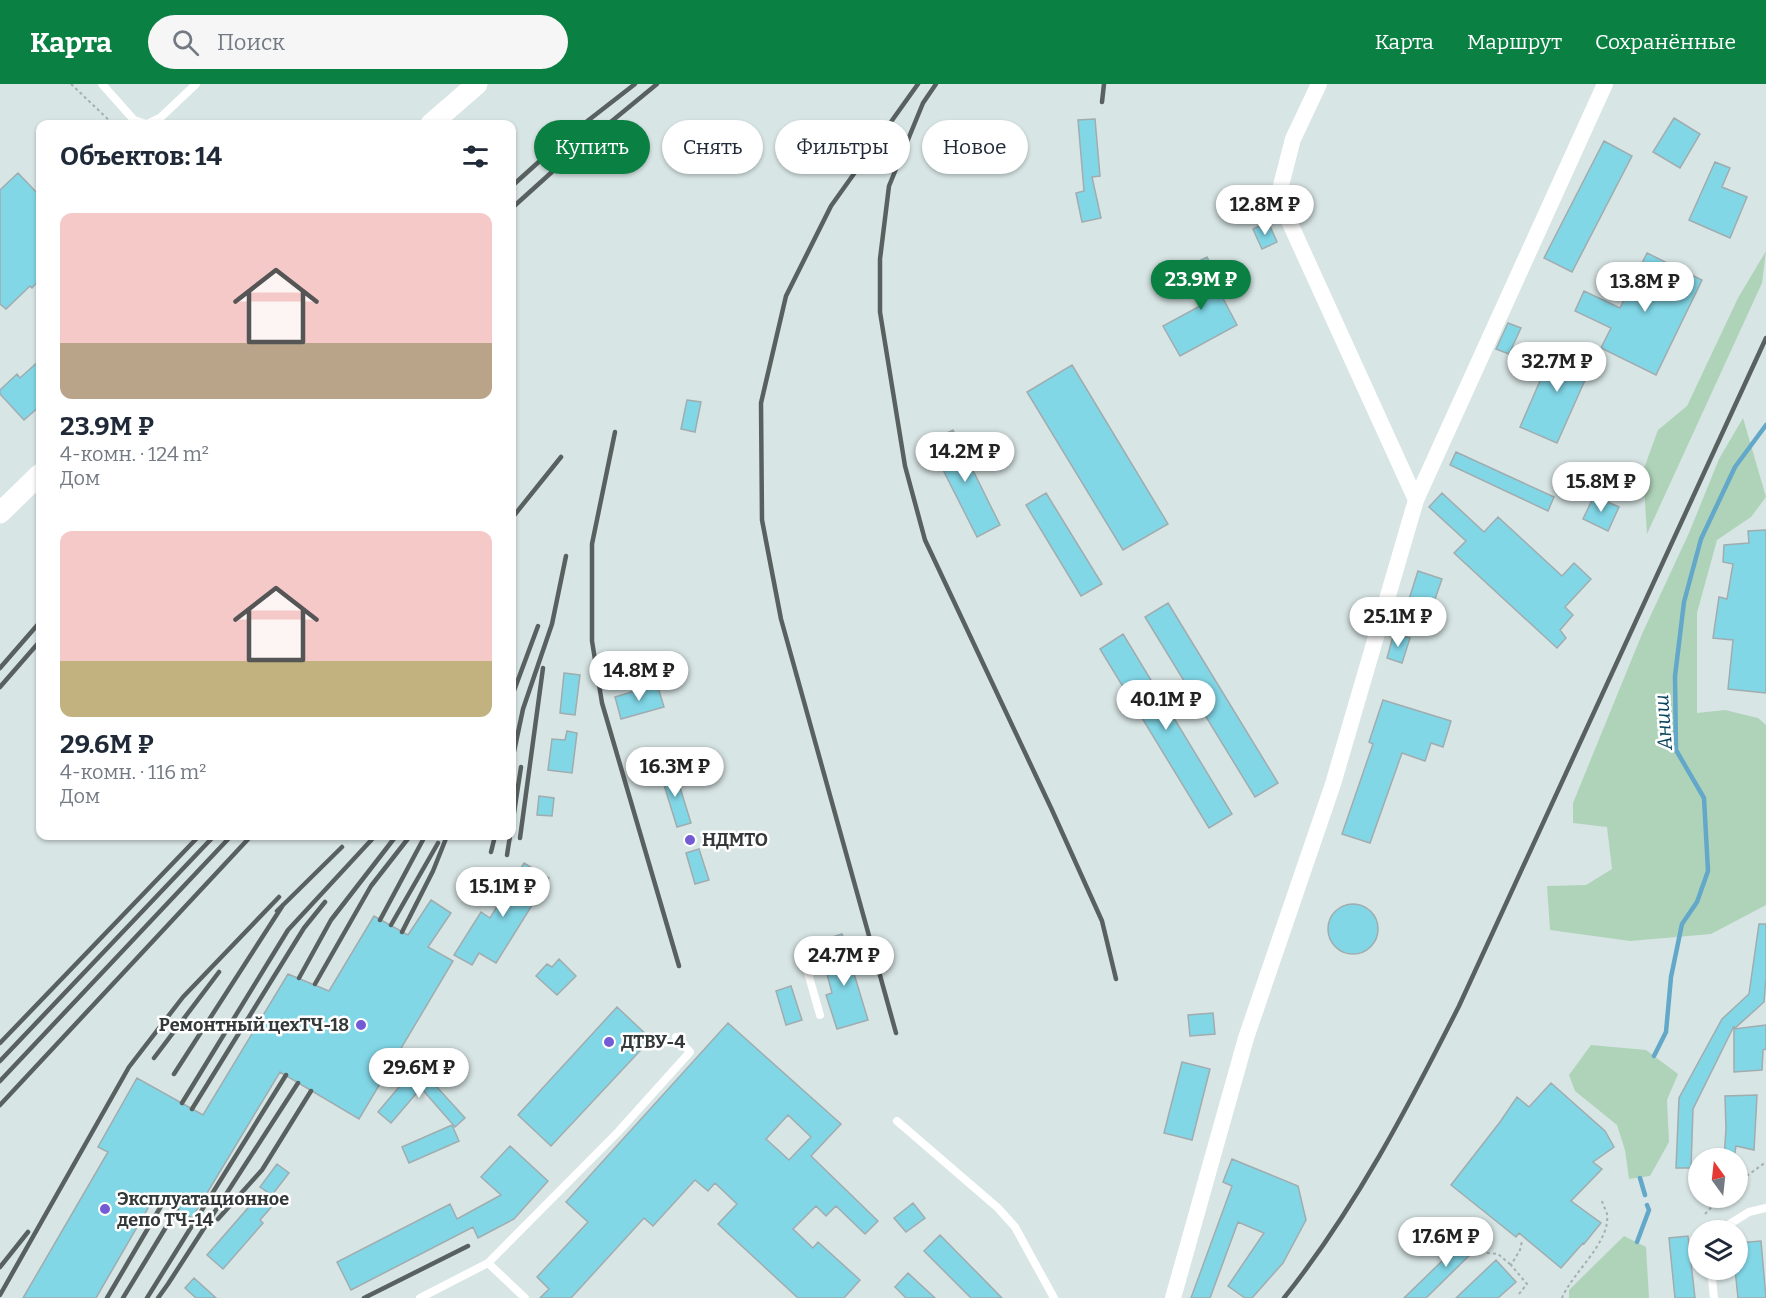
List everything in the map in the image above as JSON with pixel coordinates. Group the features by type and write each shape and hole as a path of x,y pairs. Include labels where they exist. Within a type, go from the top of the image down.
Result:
{"street":[{"path":"435,120 477,84"},
{"path":"1319,84 1293,139 1278,197 1416,500"},
{"path":"1173,1298 1246,1038 1333,784 1416,500 1605,84"},
{"path":"0,513 36,478"}],"lane":[{"path":"102,84 134,120"},
{"path":"156,120 196,84"},
{"path":"804,959 820,1015"},
{"path":"420,1298 488,1263 618,1132 690,1052 676,1038"},
{"path":"897,1121 998,1208 1014,1227 1054,1298"},
{"path":"1736,1220 1749,1212 1766,1208"},
{"path":"488,1263 525,1298"},
{"path":"1712,1280 1714,1298"}],"path":[{"path":"71,84 109,120"},
{"path":"1748,1174 1766,1162"},
{"path":"1563,1298 1570,1282 1592,1253 1604,1231 1607,1215 1602,1201"},
{"path":"1706,1214 1711,1208"},
{"path":"1511,1265 1520,1250 1522,1241"},
{"path":"1487,1253 1497,1254 1511,1265 1527,1284 1519,1294"}],"green space":[{"path":"1766,251 1762,283 1647,534 1643,471 1658,430 1687,406 1738,298"},
{"path":"1743,418 1766,497 1751,517 1717,540 1697,613 1697,713 1725,710 1758,718 1766,725 1766,905 1711,934 1630,941 1550,930 1547,886 1586,885 1612,869 1607,827 1573,823 1573,803 1642,634 1689,533 1719,459"},
{"path":"1591,1045 1646,1050 1678,1074 1667,1100 1669,1142 1650,1176 1629,1179 1625,1150 1617,1125 1575,1091 1569,1075"},
{"path":"1624,1236 1646,1247 1649,1298 1569,1298 1569,1290"}],"building":[{"path":"1674,118 1700,134 1680,168 1653,152"},
{"path":"1095,119 1100,176 1092,177 1101,218 1082,222 1076,193 1084,191 1078,120"},
{"path":"1604,141 1632,156 1572,272 1544,258"},
{"path":"1715,162 1730,168 1722,187 1747,197 1730,238 1689,220"},
{"path":"18,173 36,192 36,284 32,288 30,286 6,309 0,304 0,190"},
{"path":"1268,222 1277,242 1262,249 1253,229"},
{"path":"1647,253 1702,280 1656,375 1601,348 1611,328 1575,311 1584,291 1620,308"},
{"path":"1207,257 1223,287 1218,289 1237,325 1180,356 1163,326 1202,305 1183,269"},
{"path":"1508,323 1521,328 1509,354 1496,349"},
{"path":"1556,344 1594,360 1557,443 1520,427"},
{"path":"36,364 36,410 24,420 0,394 0,390 17,374 20,378"},
{"path":"1072,365 1168,524 1123,550 1027,392"},
{"path":"687,400 701,402 695,432 681,429"},
{"path":"953,430 1000,525 977,537 929,442"},
{"path":"1456,452 1554,497 1548,511 1450,465"},
{"path":"1046,493 1102,584 1081,596 1026,505"},
{"path":"1442,493 1484,532 1498,517 1562,576 1574,563 1591,579 1565,607 1573,615 1560,630 1566,638 1557,648 1454,553 1466,541 1429,507"},
{"path":"1594,496 1619,507 1608,531 1583,519"},
{"path":"1766,530 1766,693 1728,689 1733,640 1713,638 1719,597 1727,599 1733,564 1723,562 1724,545 1749,543 1748,531"},
{"path":"1418,571 1442,579 1428,619 1405,612"},
{"path":"1168,603 1278,783 1255,797 1145,617"},
{"path":"1394,633 1410,638 1402,663 1387,658"},
{"path":"1123,634 1232,814 1209,828 1100,649"},
{"path":"564,673 580,675 575,715 560,713"},
{"path":"657,684 664,707 621,719 615,697"},
{"path":"1383,700 1451,721 1443,747 1431,743 1425,761 1402,753 1370,843 1342,834 1373,744 1369,742"},
{"path":"567,731 577,733 572,773 548,770 552,739 565,740"},
{"path":"674,768 691,823 677,827 660,772"},
{"path":"539,796 554,798 552,816 537,815"},
{"path":"699,849 709,880 695,884 686,853"},
{"path":"524,863 549,878 496,963 479,953 472,965 454,955 481,912 490,918"},
{"path":"431,900 451,913 428,947 453,961 359,1119 280,1072 192,1218 155,1196 96,1298 23,1298 108,1152 98,1147 137,1078 203,1115 288,974 329,991 374,916 408,935"},
{"path":"1353,904 1371,911 1378,929 1371,947 1353,954 1335,947 1328,929 1335,911"},
{"path":"1759,924 1766,924 1764,1002 1734,1029 1734,1026 1693,1109 1692,1148 1688,1148 1688,1168 1676,1168 1679,1098 1722,1019 1749,994"},
{"path":"842,934 868,1020 837,1029 826,995 832,993 827,974 836,971 826,939"},
{"path":"559,959 576,976 557,995 536,976 547,964 552,967"},
{"path":"791,986 802,1020 786,1025 776,991"},
{"path":"617,1007 651,1039 551,1146 518,1115"},
{"path":"1213,1013 1215,1034 1190,1036 1188,1015"},
{"path":"728,1023 841,1124 811,1156 878,1221 865,1234 836,1206 826,1216 816,1206 793,1229 813,1248 818,1242 860,1280 844,1298 798,1298 718,1224 737,1204 715,1183 708,1191 695,1180 653,1226 644,1218 571,1298 540,1298 549,1289 537,1277 588,1222 566,1202","holes":["788,1115 811,1137 789,1160 766,1139"]},
{"path":"1766,1025 1766,1049 1763,1050 1762,1070 1734,1072 1734,1029"},
{"path":"1182,1062 1210,1069 1192,1140 1164,1133"},
{"path":"415,1068 436,1086 465,1118 455,1127 421,1088 391,1123 378,1112"},
{"path":"1551,1083 1605,1131 1614,1147 1593,1162 1602,1169 1571,1201 1601,1223 1561,1268 1519,1233 1516,1237 1451,1185 1517,1097 1529,1107"},
{"path":"1757,1095 1754,1150 1736,1146 1736,1148 1725,1148 1725,1096"},
{"path":"452,1125 459,1141 409,1163 402,1147"},
{"path":"510,1146 548,1181 514,1219 478,1238 473,1227 351,1290 337,1262 450,1204 457,1219 501,1195 481,1177"},
{"path":"1232,1159 1298,1186 1306,1220 1283,1263 1252,1298 1245,1298 1228,1286 1264,1233 1238,1222 1210,1298 1191,1298 1232,1186 1223,1182"},
{"path":"277,1164 289,1173 272,1195 260,1187"},
{"path":"261,1193 274,1204 260,1220 263,1223 223,1269 207,1255"},
{"path":"913,1203 925,1218 906,1232 894,1218"},
{"path":"1472,1232 1483,1242 1426,1298 1404,1298"},
{"path":"940,1235 1002,1298 971,1298 924,1251"},
{"path":"1688,1236 1688,1280 1693,1280 1695,1298 1675,1298 1669,1238"},
{"path":"1761,1241 1766,1298 1738,1298 1736,1280 1748,1280 1748,1242"},
{"path":"1496,1260 1516,1282 1498,1298 1456,1298"},
{"path":"908,1273 935,1298 906,1298 895,1287"},
{"path":"194,1278 216,1298 196,1298 185,1288"}],"waterway":[{"name":"Аниш","path":"1654,1056 1666,1032 1671,977 1682,924 1697,902 1708,871 1704,798 1676,750 1675,676 1684,602 1701,539 1735,467 1766,425"},
{"name":"Аниш","path":"1640,1178 1645,1195"},
{"name":"Аниш","path":"1637,1242 1649,1210 1647,1205"}],"railway":[{"path":"516,182 563,140 635,84"},
{"path":"516,204 573,153 657,84"},
{"path":"896,1033 781,619 762,520 761,403 786,296 831,206 918,84"},
{"path":"936,84 923,103 889,186 880,259 880,312 905,466 925,540 1102,921 1116,979"},
{"path":"1102,102 1104,84"},
{"path":"1284,1298 1334,1229 1379,1157 1459,1006 1766,338"},
{"path":"615,432 592,544 592,641 602,703 679,966"},
{"path":"516,513 561,457"},
{"path":"516,742 523,709 552,624 566,556"},
{"path":"516,685 538,626"},
{"path":"0,668 36,627"},
{"path":"0,687 36,646"},
{"path":"520,838 543,668"},
{"path":"516,800 521,767"},
{"path":"0,1043 195,840"},
{"path":"0,1061 210,840"},
{"path":"0,1081 227,840"},
{"path":"0,1105 247,840"},
{"path":"182,1103 288,930 371,840"},
{"path":"299,978 331,920 393,840"},
{"path":"315,984 371,886 407,840"},
{"path":"380,920 423,840"},
{"path":"402,932 433,871 445,840"},
{"path":"491,852 494,840"},
{"path":"507,855 509,840"},
{"path":"391,925 438,843"},
{"path":"277,911 342,847"},
{"path":"0,1295 129,1067 183,997 279,897"},
{"path":"192,1109 304,928 325,902"},
{"path":"174,1074 283,905"},
{"path":"154,1058 219,972"},
{"path":"147,1298 286,1075"},
{"path":"158,1298 298,1083"},
{"path":"218,1219 262,1170 311,1091"},
{"path":"107,1298 164,1201"},
{"path":"123,1298 177,1209"},
{"path":"0,1267 28,1232"},
{"path":"364,1298 468,1246"}],"place":[{"name":"НДМТО","path":"690,840"},
{"name":"Ремонтный цехТЧ-18","path":"361,1025"},
{"name":"ДТВУ-4","path":"609,1042"},
{"name":"Эксплуатационное депо ТЧ-14","path":"105,1209"}]}
